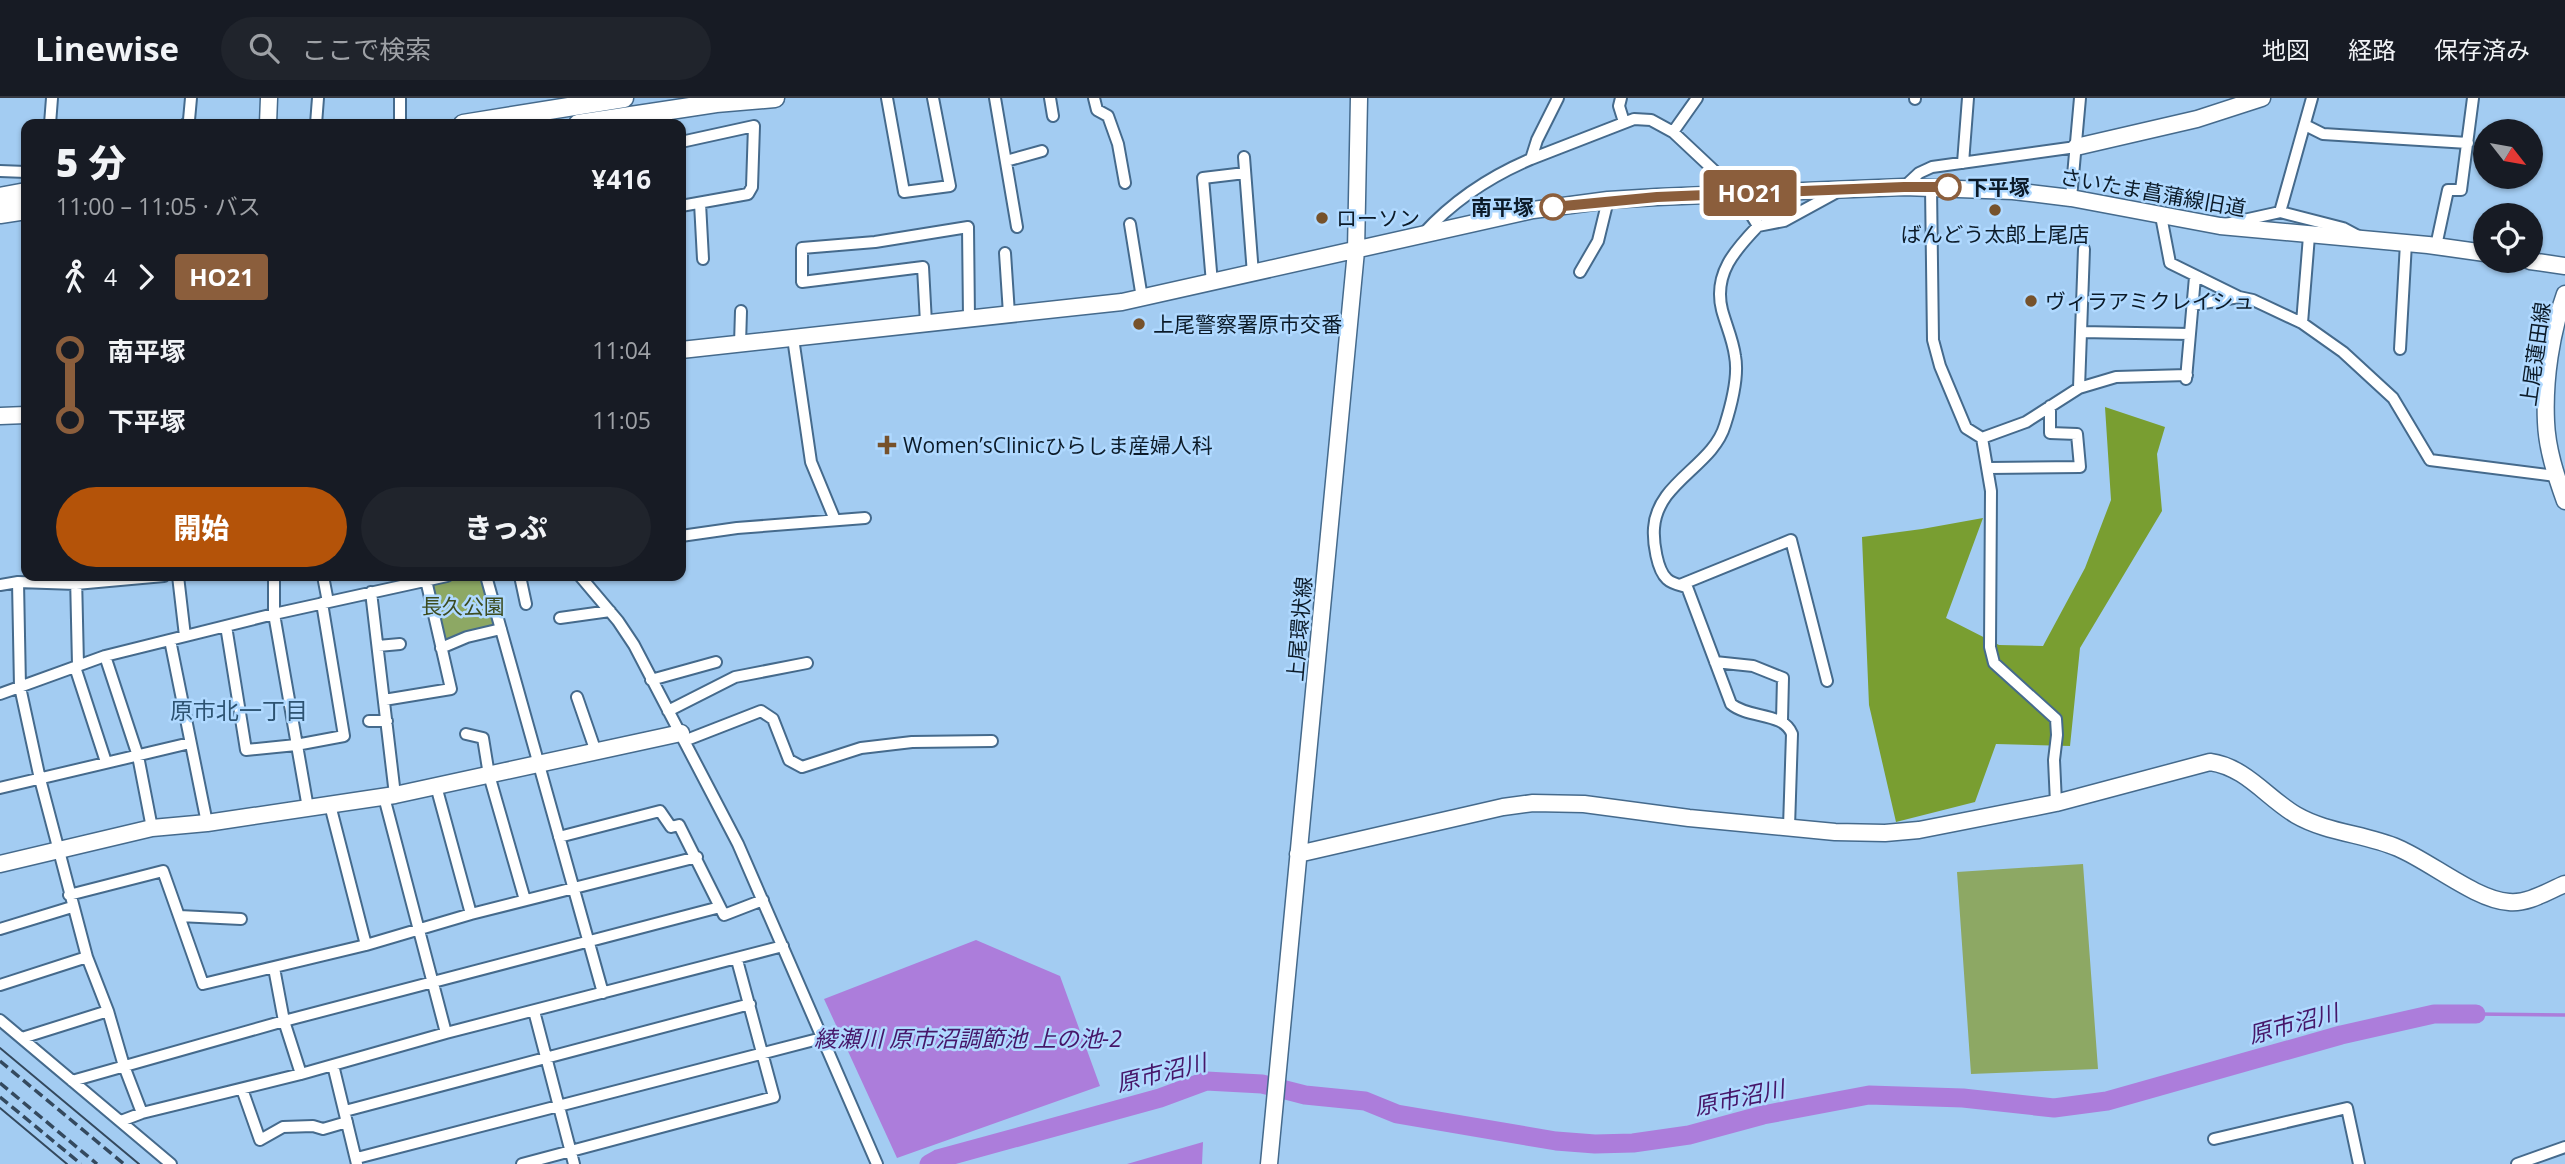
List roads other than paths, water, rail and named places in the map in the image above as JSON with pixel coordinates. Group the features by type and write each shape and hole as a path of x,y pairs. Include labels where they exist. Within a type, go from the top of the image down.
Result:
{"main road":[{"path":"494,119 624,98"},
{"path":"651,119 716,103 775,98"},
{"path":"0,197 21,193"},
{"path":"0,214 21,211"}],"street":[{"path":"50,119 52,98"},
{"path":"189,119 191,98"},
{"path":"268,119 269,98"},
{"path":"316,119 317,98"},
{"path":"400,98 400,119"},
{"path":"887,98 904,192 950,186 933,98"},
{"path":"995,98 1017,227"},
{"path":"1050,98 1053,116"},
{"path":"1094,98 1097,110 1108,116 1118,144 1125,183"},
{"name":"上尾環状線","path":"1269,1164 1356,251 1359,98"},
{"path":"1531,159 1537,140 1558,98"},
{"path":"1621,98 1619,106 1624,122"},
{"path":"1673,132 1697,98"},
{"path":"1963,163 1968,98"},
{"path":"2071,198 2080,98"},
{"path":"1904,187 1919,173 1932,167 2076,147 2197,119 2260,98"},
{"path":"2280,212 2312,98"},
{"path":"2436,246 2448,190 2461,190 2473,98"},
{"path":"1422,234 1436,219 1500,173 1633,119 1651,120 1673,132 1738,193 1759,226"},
{"path":"2305,125 2323,134 2468,143"},
{"path":"686,141 754,126 752,187 748,194 686,205"},
{"path":"1006,161 1042,151"},
{"path":"1244,157 1253,274"},
{"path":"0,171 21,172"},
{"path":"1212,283 1203,178 1245,173"},
{"name":"さいたま菖蒲線旧道","path":"686,349 1142,298 1533,209 1608,200 1904,187 2013,191 2071,198 2220,226 2473,251"},
{"path":"1931,187 1933,340 1940,366 1966,428 1982,438 1989,468 1990,648 1994,663 2056,719 2056,803"},
{"path":"1789,827 1792,734 1789,726 1782,720 1740,712 1731,704 1687,587 1669,581 1662,573 1654,527 1665,496 1720,440 1726,422 1736,358 1721,306 1721,278 1727,263 1759,226 1784,221 1842,189"},
{"path":"1580,272 1598,241 1608,200"},
{"path":"700,203 703,259"},
{"path":"2220,226 2236,220 2280,212 2343,228 2362,239"},
{"path":"2161,216 2170,263 2239,297 2253,300 2302,323 2343,352 2393,398 2430,460 2556,476"},
{"path":"1130,224 1142,298"},
{"path":"926,323 923,267 802,282 802,248 875,242 968,227 969,318"},
{"path":"2302,323 2309,236"},
{"path":"2400,349 2406,243"},
{"path":"2078,388 2084,249"},
{"path":"1005,253 1009,314"},
{"path":"2543,263 2565,266"},
{"path":"1982,438 2026,422 2078,388 2116,377 2187,377 2195,276"},
{"name":"上尾蓮田線","path":"2565,293 2553,341 2546,423 2556,476 2565,502"},
{"path":"2192,305 2239,297"},
{"path":"740,344 741,311"},
{"path":"2081,332 2190,334"},
{"path":"793,338 811,462 835,520"},
{"path":"1989,468 2080,467 2077,434 2050,433 2050,406"},
{"path":"0,416 21,415"},
{"path":"686,535 865,518"},
{"path":"1680,585 1791,540 1827,681"},
{"path":"0,585 47,581"},
{"path":"76,581 77,666 106,762"},
{"path":"179,581 185,636"},
{"path":"274,581 274,614 308,808"},
{"path":"226,626 246,750 296,745 344,736 323,581"},
{"path":"378,581 378,646 387,722 389,796 417,930 446,1033"},
{"path":"0,694 105,656 421,581"},
{"path":"384,700 451,689 426,581"},
{"path":"487,581 603,993"},
{"path":"521,581 526,604"},
{"path":"584,581 634,645 738,844 877,1164"},
{"path":"18,582 20,687 40,779 86,957 108,1011 124,1066 142,1113"},
{"path":"560,618 610,611"},
{"path":"441,648 467,637 500,629"},
{"path":"170,640 206,823"},
{"path":"378,646 401,644"},
{"path":"105,656 138,756 152,828"},
{"path":"651,680 716,662"},
{"path":"1715,662 1753,666 1783,678 1782,720"},
{"path":"668,711 734,677 807,663"},
{"path":"577,697 596,752"},
{"path":"0,864 152,828 206,823 389,796 596,752 683,737 761,711 773,719 789,760 802,767 861,748 912,742 992,741"},
{"path":"369,721 387,722"},
{"path":"466,734 483,738 489,775 525,900"},
{"path":"0,788 190,743"},
{"path":"1298,854 1503,807 1533,803 1584,804 1689,818 1835,832 1885,833 1919,830 2056,803 2210,762 2221,763 2242,774 2294,814 2306,820 2379,840 2401,849 2489,897 2519,902 2565,884"},
{"path":"436,786 471,914"},
{"path":"330,805 366,945"},
{"path":"559,837 660,811 671,827 679,825 724,915 763,900"},
{"path":"69,895 163,871 203,984 366,945 471,914 696,857"},
{"path":"72,1081 284,1021 720,906"},
{"path":"0,929 72,907"},
{"path":"179,916 241,919"},
{"path":"121,1121 142,1113 783,946"},
{"path":"0,985 86,957"},
{"path":"522,1164 774,1097 737,960"},
{"path":"274,968 284,1021 300,1074"},
{"path":"242,1089 260,1140 283,1127 313,1126 323,1129 346,1116 750,1004"},
{"path":"22,1038 108,1011"},
{"path":"534,1011 574,1164"},
{"path":"0,1020 171,1164"},
{"path":"333,1065 357,1161 558,1104 822,1038"},
{"path":"2214,1139 2347,1108 2359,1164"},
{"path":"2517,1164 2532,1161 2565,1147"}],"water":[{"name":"綾瀬川 原市沼調節池 上の池-2","path":"976,940 1060,976 1100,1086 897,1158 824,999"},
{"path":"1203,1142 1202,1164 1127,1164"}],"waterway":[{"name":"原市沼川","path":"929,1164 938,1159 1160,1098 1206,1081 1262,1084 1305,1095 1365,1101 1397,1114 1556,1141 1633,1143 1689,1135 1763,1115 1869,1095 1963,1098 2054,1108 2107,1101 2341,1035 2434,1014 2476,1014"},
{"name":"原市沼川","path":"2476,1014 2565,1015"}],"tram line":[{"path":"0,1048 139,1164"},
{"path":"0,1108 67,1164"}],"railway":[{"path":"0,1061 124,1164"},
{"path":"0,1083 97,1164"},
{"path":"0,1097 81,1164"}],"place":[{"name":"下平塚","path":"1948,187"},
{"name":"南平塚","path":"1553,207"},
{"name":"ばんどう太郎上尾店","path":"1995,210"},
{"name":"ローソン","path":"1322,218"},
{"name":"ヴィラアミクレイシュ","path":"2031,301"},
{"name":"上尾警察署原市交番","path":"1139,324"},
{"name":"Women’sClinicひらしま産婦人科","path":"887,445"}],"district":[{"name":"原市北一丁目","path":"239,710"}],"park label":[{"name":"長久公園","path":"463,606"}]}
